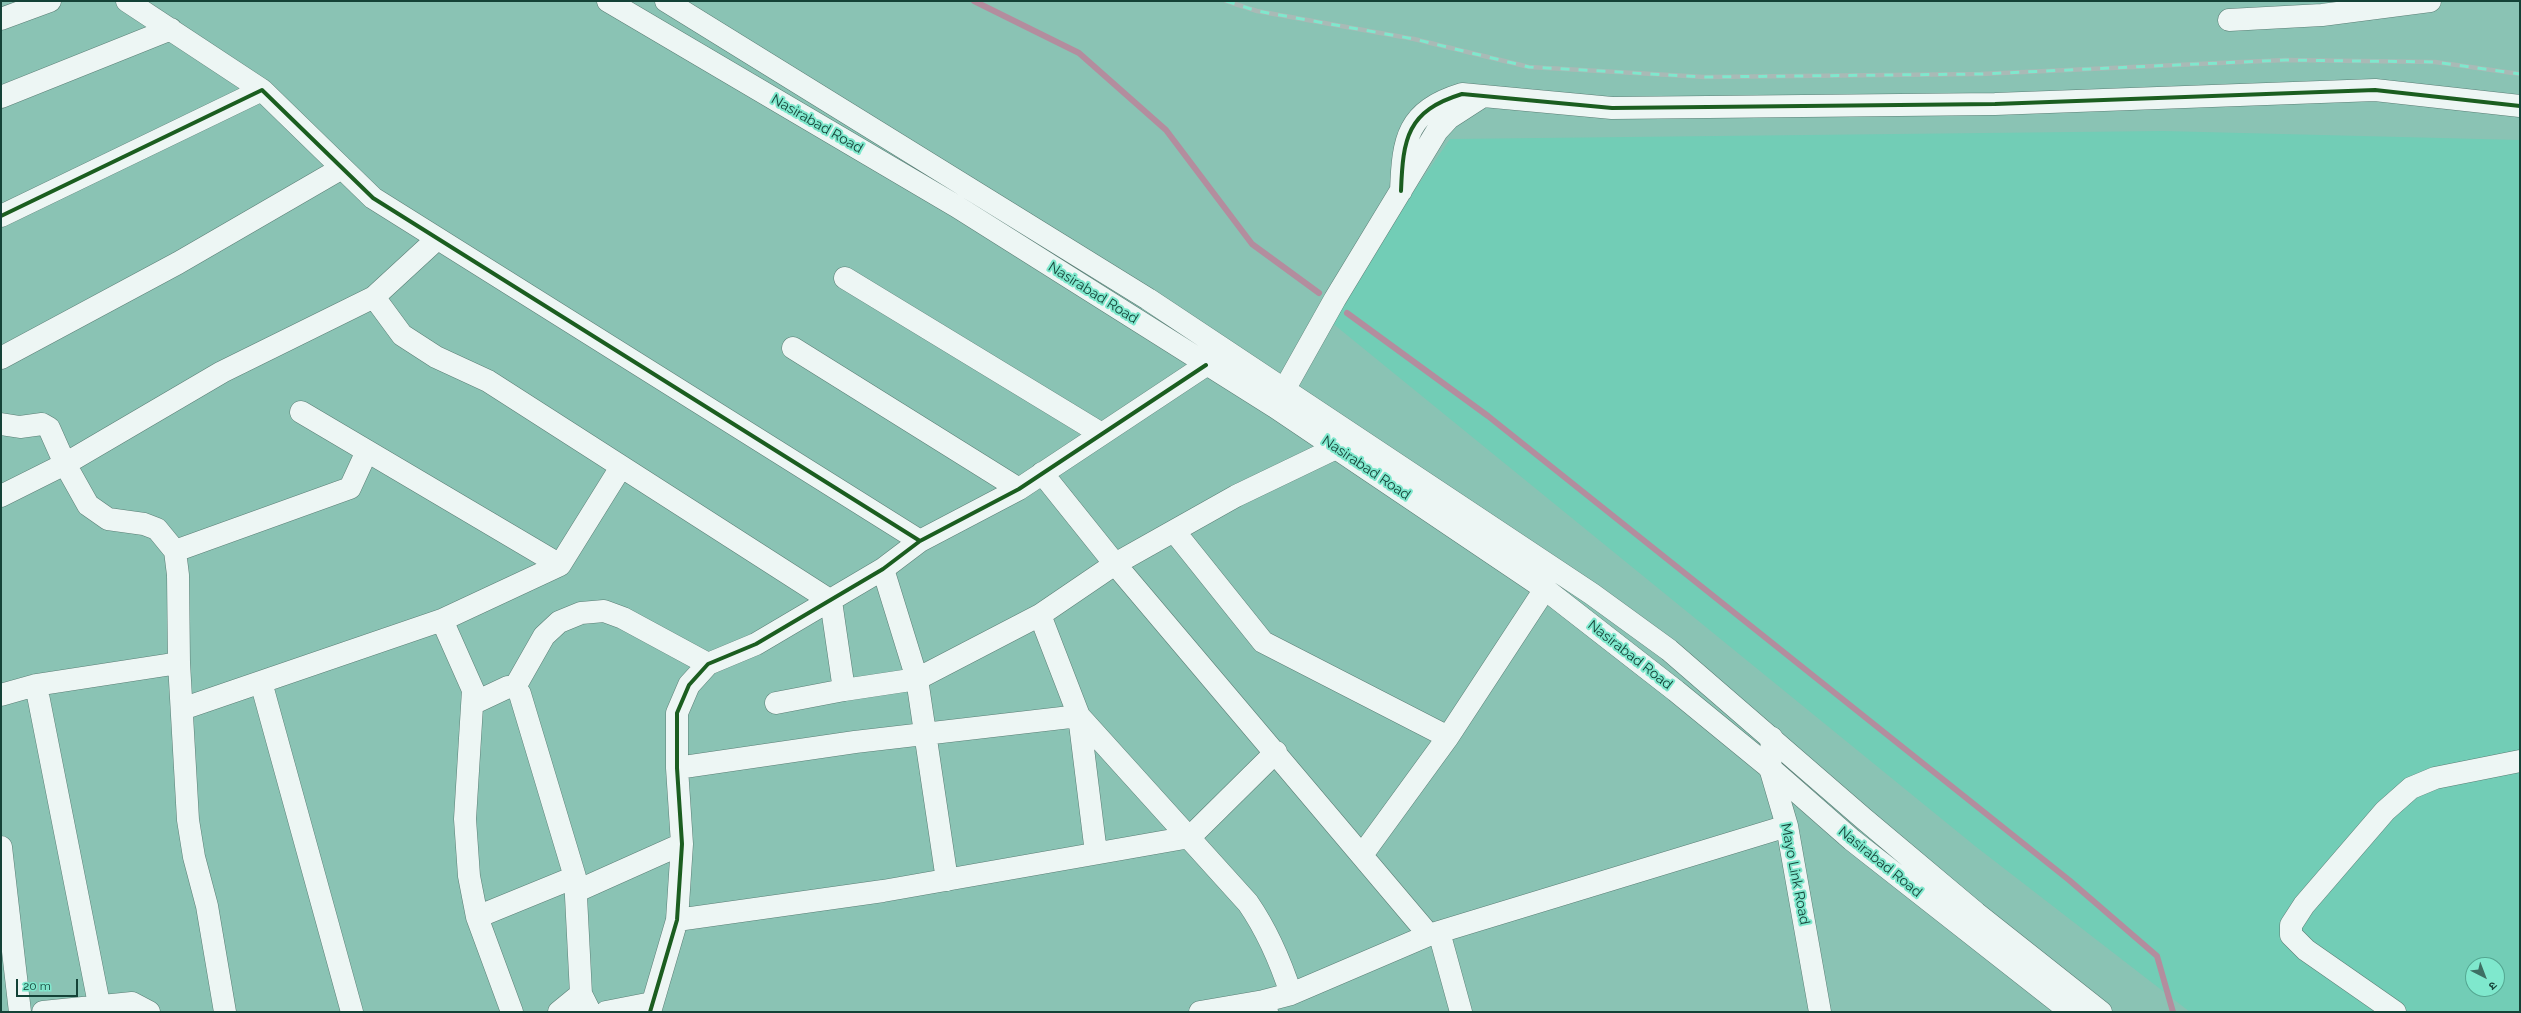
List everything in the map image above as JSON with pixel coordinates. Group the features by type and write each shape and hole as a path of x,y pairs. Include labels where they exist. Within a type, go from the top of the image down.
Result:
{"main road":[{"path":"1,20 50,1"},
{"path":"128,1 262,90 372,198 920,541"},
{"name":"Nasirabad Road","path":"608,1 956,206 1206,364 1280,399 1598,599 1669,650 1964,903 2101,1012"},
{"name":"Nasirabad Road","path":"666,1 1148,299 1280,399 1336,448 1545,589 1770,768 1852,840 2071,1012"},
{"path":"2229,20 2322,15 2430,1"},
{"path":"1,97 171,29"},
{"path":"1,216 262,90"},
{"path":"1280,399 1310,347 1335,299 1401,191 1402,157 1406,140 1414,124 1426,110 1440,101 1462,94 1612,108 1995,104 2375,90 2520,106"},
{"path":"1,358 178,263 342,168"},
{"path":"1,496 65,464 222,372 374,297 437,239"},
{"path":"845,278 1100,433"},
{"path":"374,297 402,335 436,357 488,381 831,601 844,690"},
{"path":"794,348 1019,489"},
{"path":"606,1012 651,1007 677,920 682,844 677,768 677,713 689,685 708,664 756,644 883,569 920,541 1019,489 1100,433 1206,364"},
{"path":"301,412 560,565"},
{"path":"1,424 20,427 42,424 49,428 55,438 65,464 88,505 108,519 144,524 156,529 175,551 178,575 179,663 188,820 194,857 207,906 226,1012"},
{"path":"776,703 844,690 917,679 1040,615 1115,564 1236,496 1336,448"},
{"path":"175,551 350,488 367,451"},
{"path":"182,709 442,620 560,565 621,467"},
{"path":"1042,473 1115,564 1362,855 1434,933 1461,1012"},
{"path":"1174,531 1263,642 1448,737"},
{"path":"883,569 917,679 947,880"},
{"path":"1362,855 1448,737 1545,589"},
{"path":"515,687 544,636 559,622 581,613 604,611 623,618 708,664"},
{"path":"1040,615 1079,716 1096,853"},
{"path":"442,620 468,674 473,690 474,702 470,720 464,819 469,876 477,917 512,1012"},
{"path":"1,695 36,685 179,663"},
{"path":"261,682 352,1012"},
{"path":"36,685 99,1004"},
{"path":"474,702 508,687 515,687"},
{"path":"515,687 520,694 576,884 586,1003 559,1012"},
{"path":"677,768 925,734 1079,716"},
{"path":"1079,716 1190,837 1248,903 1266,928 1279,957 1291,994"},
{"name":"Mayo Link Road","path":"1772,738 1770,768 1787,826 1820,1012"},
{"path":"677,920 947,880 1190,837 1276,752"},
{"path":"2395,1012 2306,950 2291,934 2291,925 2304,905 2385,811 2411,788 2435,778 2520,761"},
{"path":"1200,1012 1266,1006 1434,933 1787,826"},
{"path":"477,917 576,884 682,844"},
{"path":"1,847 20,1012"},
{"path":"43,1012 99,1004 132,1003 149,1012"}],"shaded area":[{"path":"2163,131 2520,140 2520,1012 2190,1012 1975,846 1326,318 1450,139"}],"waterway":[{"path":"974,1 1079,53 1166,130 1252,244 1319,293"},
{"path":"1347,313 1488,416 2069,880 2157,956 2173,1012"}],"railway":[{"path":"1226,1 1257,11 1414,39 1529,67 1705,77 1981,74 2285,60 2435,62 2520,74"}],"cycle path":[{"path":"1,216 262,90 373,198 920,541"},
{"path":"1401,191 1404,156 1412,129 1419,118 1430,109 1444,101 1462,94 1612,108 1995,104 2375,90 2520,106"},
{"path":"650,1012 677,920 682,844 677,768 677,713 689,685 708,664 756,644 883,569 920,541 1019,489 1206,365"}]}
